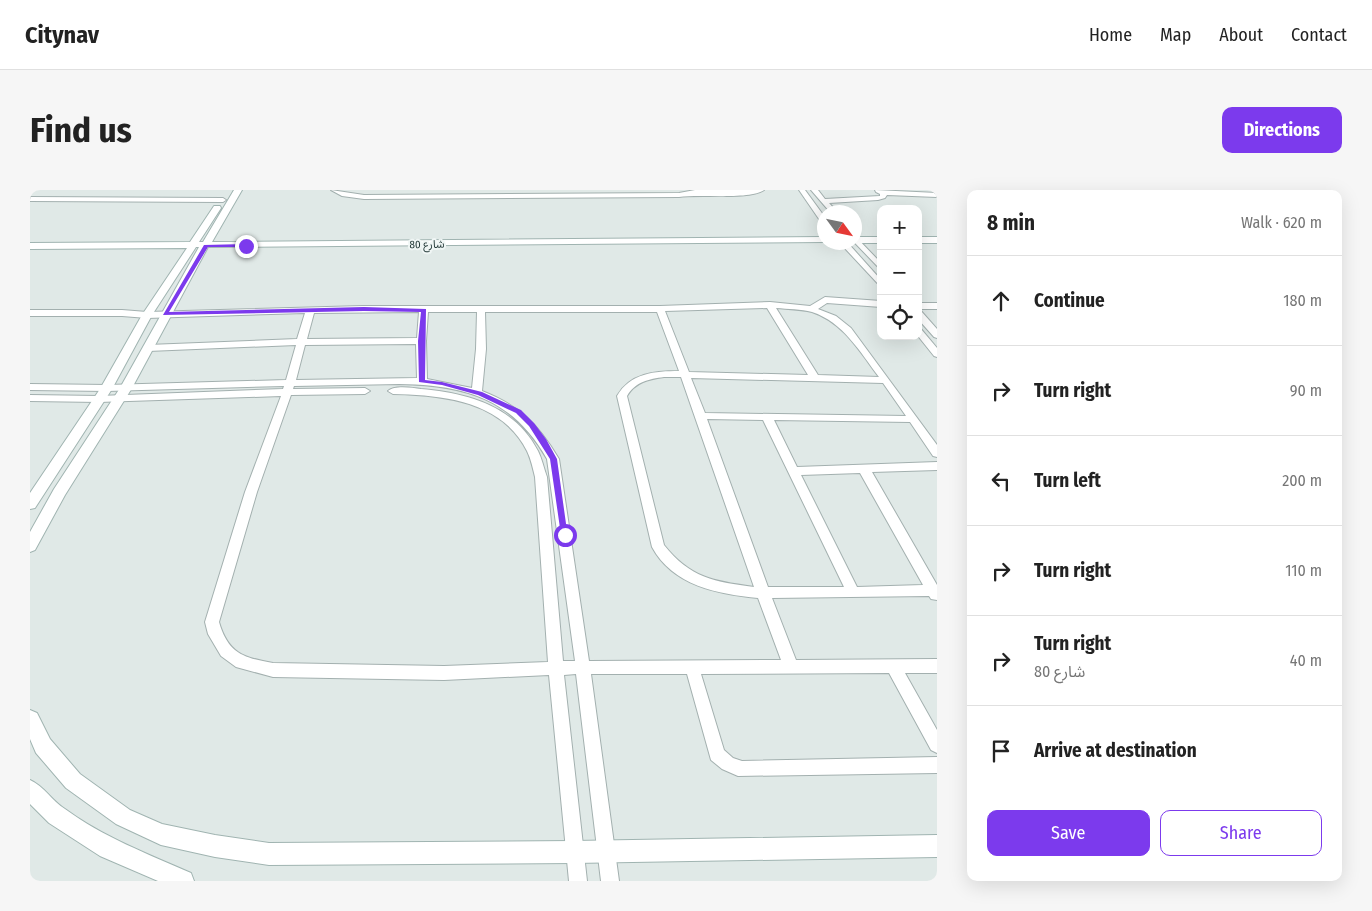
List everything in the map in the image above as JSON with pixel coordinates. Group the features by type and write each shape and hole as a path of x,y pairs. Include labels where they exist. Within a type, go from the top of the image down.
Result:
{"street":[{"path":"56,199 65,190"},
{"path":"168,198 174,190"},
{"path":"30,546 59,493 122,393 165,314 238,190"},
{"path":"334,190 344,195 354,196 385,193 753,193 760,190"},
{"path":"802,190 817,210"},
{"path":"814,190 827,205"},
{"path":"874,190 884,193 937,195"},
{"path":"823,200 878,198 883,197 884,193"},
{"path":"30,199 168,198 225,195"},
{"path":"30,504 106,389 147,315 225,195"},
{"path":"922,231 937,231"},
{"name":"شارع 80","path":"208,242 817,232"},
{"path":"862,235 877,232"},
{"name":"شارع 80","path":"30,237 195,242"},
{"path":"862,238 877,240"},
{"name":"شارع 80","path":"30,246 195,242 817,240"},
{"path":"922,240 937,240"},
{"path":"862,245 877,263"},
{"path":"849,250 877,281"},
{"path":"812,309 825,300 877,304"},
{"path":"31,315 122,312 147,315 310,310 660,309 770,305 812,309 833,318 848,330 937,453"},
{"path":"770,305 815,378"},
{"path":"922,306 937,306"},
{"path":"660,309 701,416 763,594 791,667"},
{"path":"310,310 288,388 251,492 212,622 216,640 227,654 239,662 273,670 444,673 556,668 937,666"},
{"path":"422,382 421,341 424,310"},
{"path":"477,393 481,349 481,310"},
{"path":"922,318 937,335"},
{"path":"922,336 937,354"},
{"path":"148,348 300,342 421,341"},
{"path":"886,380 664,374 638,379 625,389 622,396 658,547 667,560 687,575 721,587 763,594 853,592 935,594"},
{"path":"30,398 99,399 122,393 422,382 442,384 477,393 518,412 543,441 553,459 583,668 610,881"},
{"path":"30,387 106,389 122,393"},
{"path":"288,388 430,392 455,396 490,408 510,421 527,440 537,459 541,477 556,668 578,881"},
{"path":"701,416 913,419"},
{"path":"768,417 853,592"},
{"path":"794,471 937,466"},
{"path":"864,469 935,594"},
{"path":"893,666 937,745"},
{"path":"692,667 717,754 725,763 733,767 742,769 937,765"},
{"path":"30,719 43,746 73,781 124,817 161,834 215,846 269,854 607,852 937,846"},
{"path":"30,790 56,816 108,848 183,881"}],"route":[{"path":"246,246 206,246 165,314 364,309 424,310 421,341 422,382 461,387 480,394 518,412 531,424 553,459 565,535"}]}
